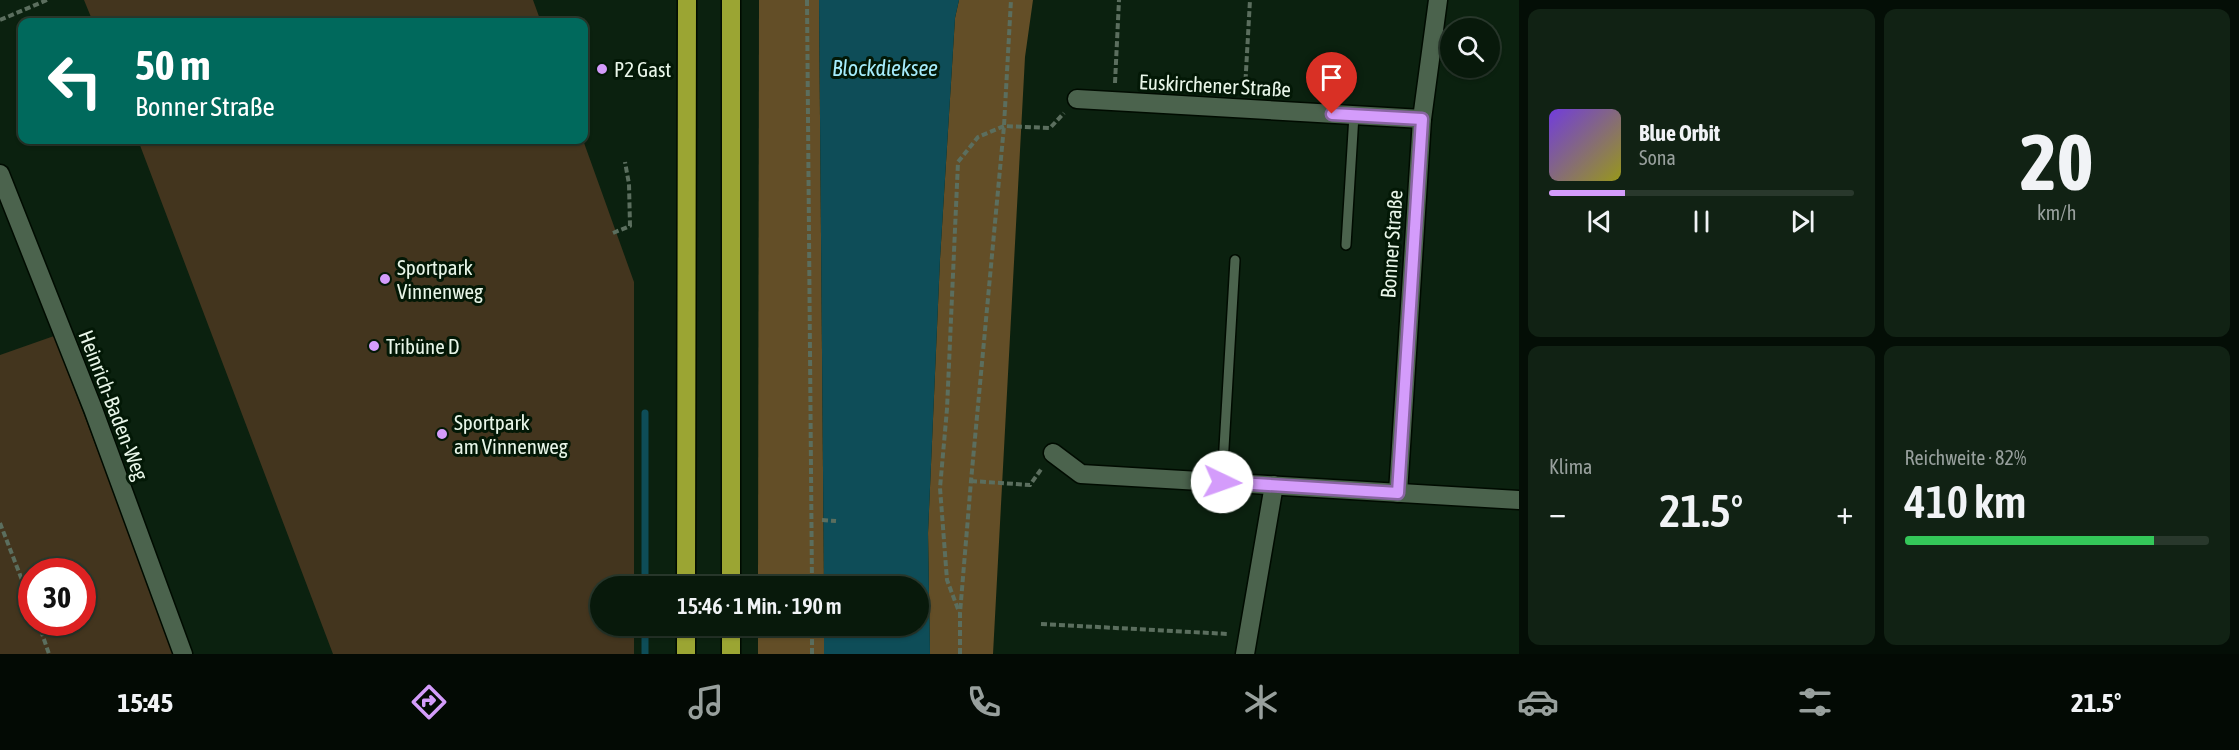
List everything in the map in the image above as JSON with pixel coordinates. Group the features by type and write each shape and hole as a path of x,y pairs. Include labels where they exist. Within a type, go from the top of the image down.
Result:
{"highway":[{"path":"686,576 687,0"},
{"path":"731,0 731,576"},
{"path":"686,636 686,654"},
{"path":"731,636 731,654"}],"street":[{"name":"Bonner Straße","path":"1398,493 1422,119 1438,0"},
{"name":"Euskirchener Straße","path":"1077,99 1422,119"},
{"name":"Heinrich-Baden-Weg","path":"0,174 93,409 183,654"},
{"path":"1053,453 1082,474 1519,500"},
{"path":"1245,654 1274,485"}],"lane":[{"path":"1346,245 1353,115"},
{"path":"1222,482 1235,260"}],"path":[{"path":"0,20 46,0"},
{"path":"807,0 812,576"},
{"path":"960,654 960,613 1004,126 1011,0"},
{"path":"1114,101 1119,0"},
{"path":"1244,109 1250,0"},
{"path":"960,613 947,580 940,488 947,409 958,162 978,137 1004,126 1050,128 1077,99"},
{"path":"613,233 630,226 629,184 625,162"},
{"path":"971,481 1030,485 1053,453"},
{"path":"822,520 836,521"},
{"path":"0,522 18,569"},
{"path":"1041,624 1248,635"},
{"path":"43,636 49,654"},
{"path":"812,636 812,654"}],"shaded area":[{"path":"84,0 533,0 540,18 91,18"},
{"path":"759,0 819,0 824,576 758,576"},
{"path":"959,0 1033,0 1025,57 993,654 930,654 928,533 940,259 955,18"},
{"name":"Sportpark am Vinnenweg","path":"140,144 584,144 634,282 634,576 590,576 590,636 634,636 634,654 333,654"},
{"path":"54,336 175,654 0,654 0,355"},
{"path":"758,636 824,636 824,654 758,654"}],"water":[{"name":"Blockdieksee","path":"819,0 959,0 955,18 940,259 928,533 929,576 824,576"},
{"name":"Blockdieksee","path":"929,594 930,654 824,654 824,636 929,636"}],"waterway":[{"path":"645,413 645,576"},
{"path":"645,636 645,654"}],"place":[{"name":"P2 Gast","path":"602,69"},
{"name":"Sportpark Vinnenweg","path":"385,279"},
{"name":"Tribüne D","path":"374,346"},
{"name":"Sportpark am Vinnenweg","path":"442,434"}],"route":[{"path":"1222,482 1398,493 1422,119 1332,114"}]}
